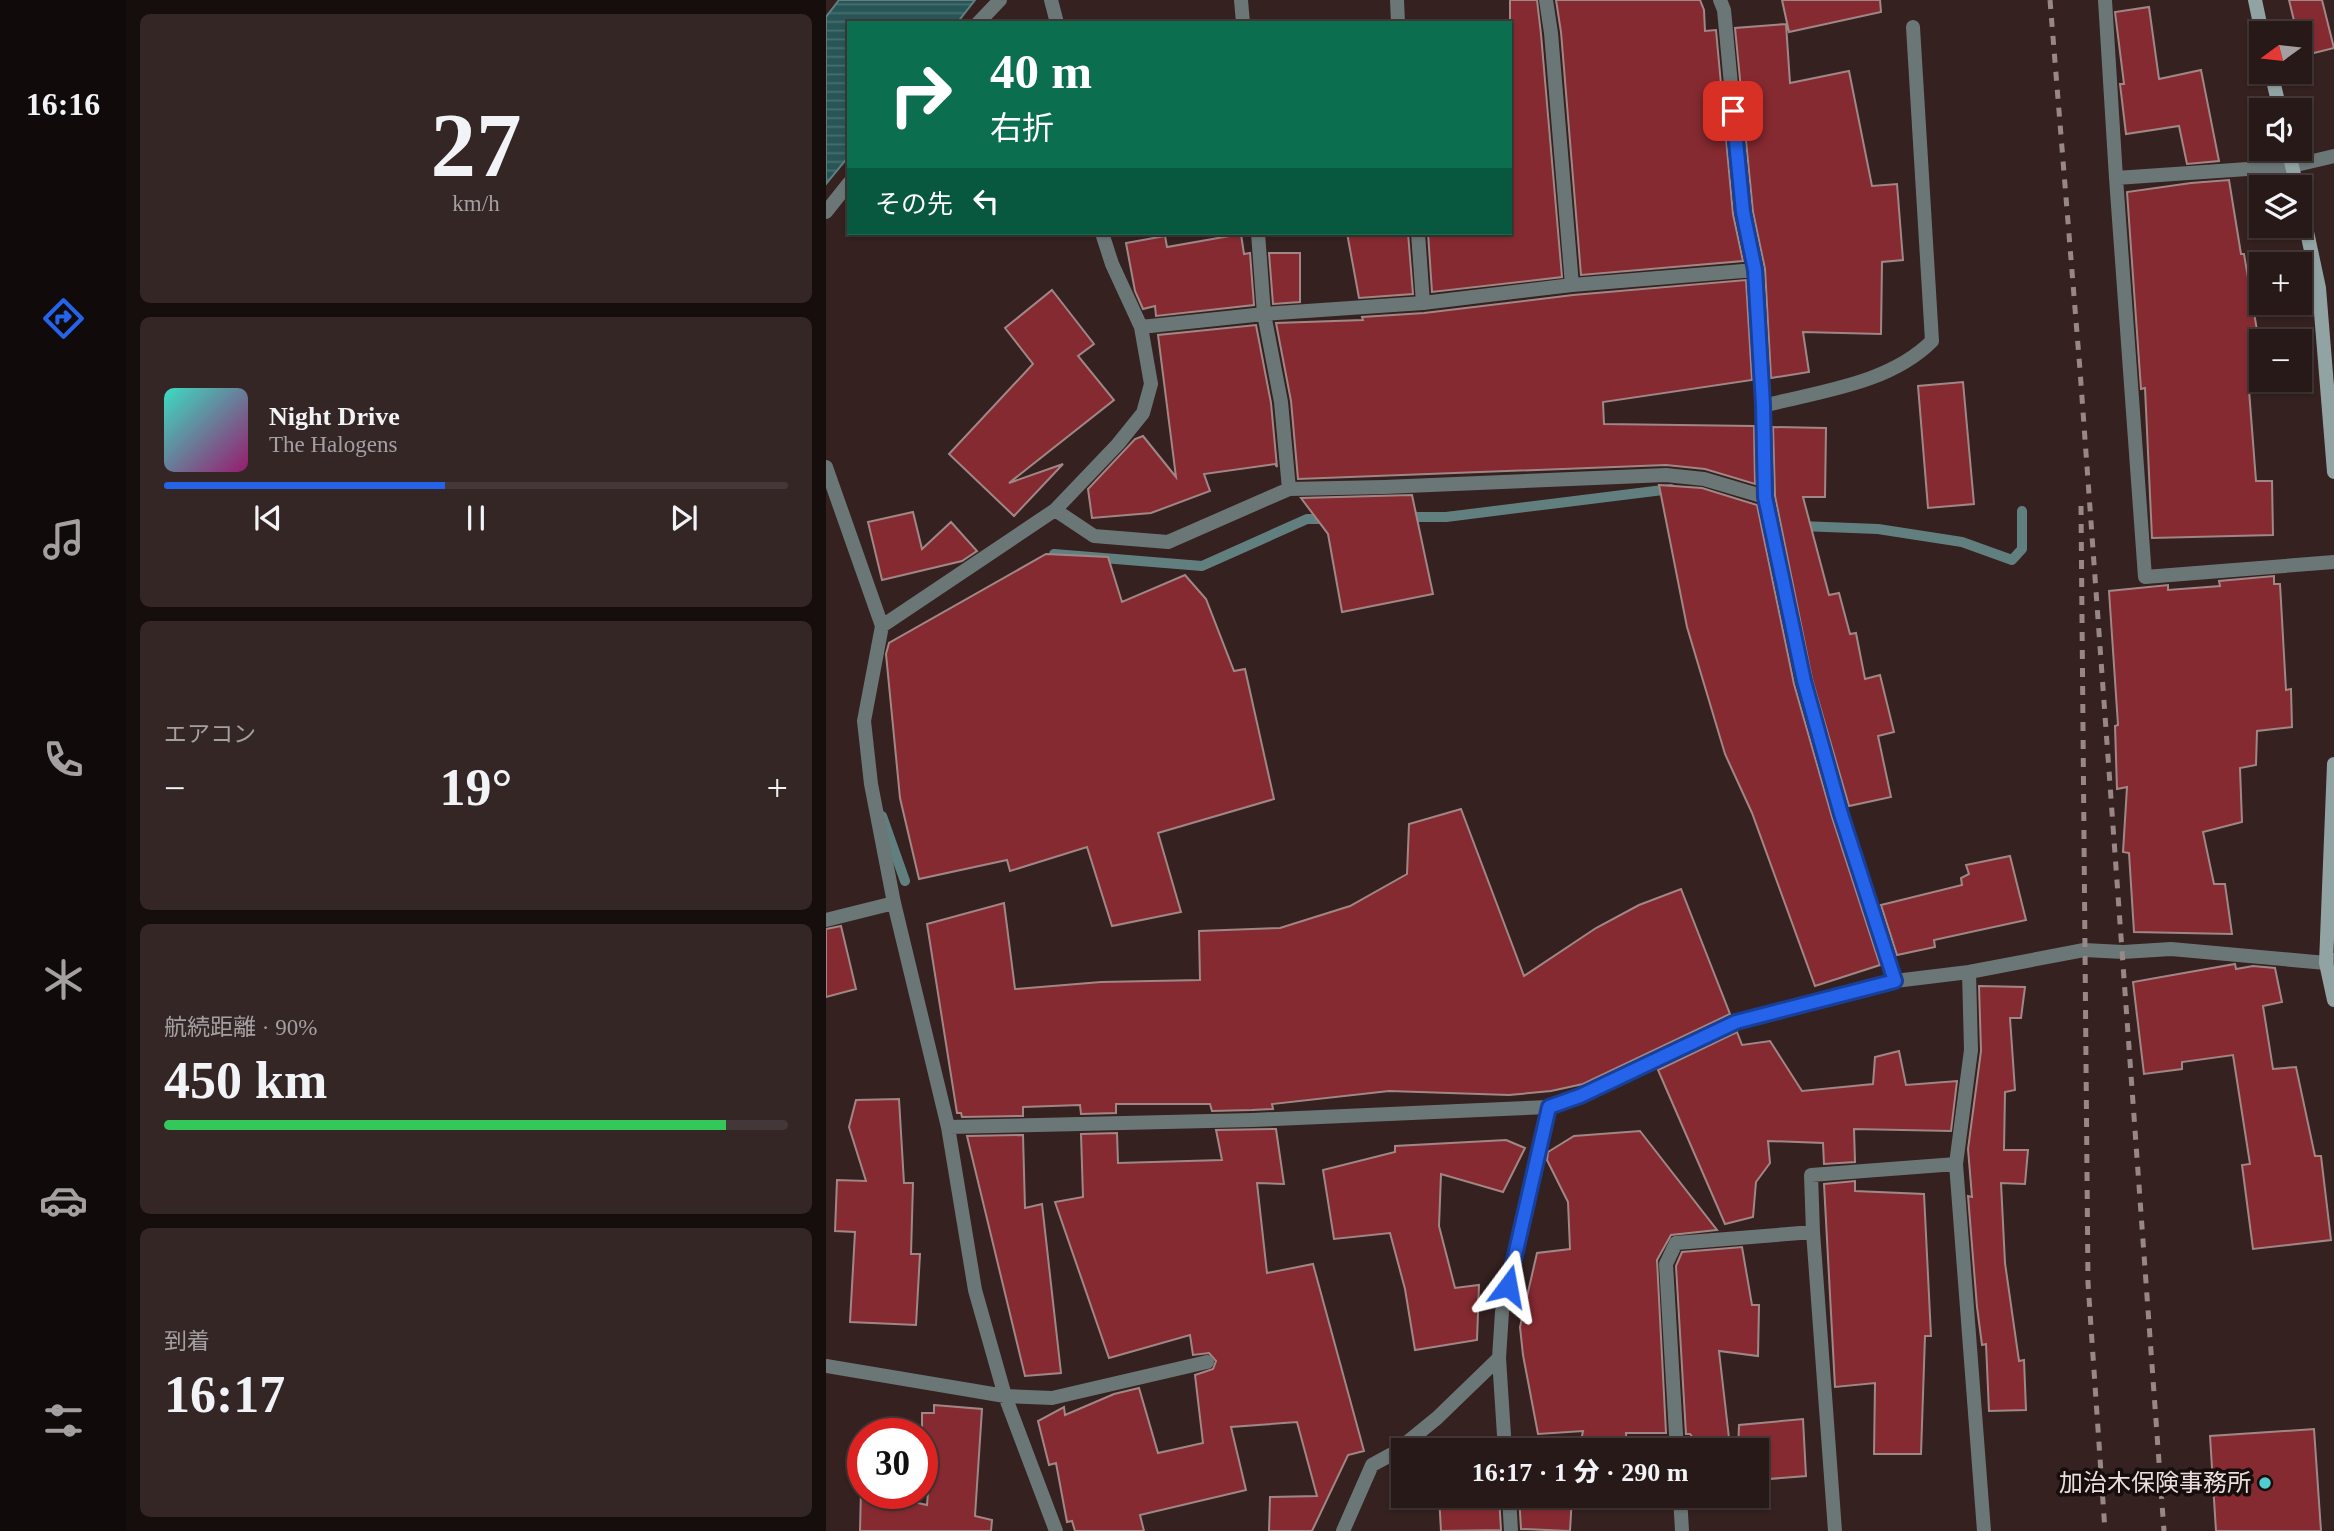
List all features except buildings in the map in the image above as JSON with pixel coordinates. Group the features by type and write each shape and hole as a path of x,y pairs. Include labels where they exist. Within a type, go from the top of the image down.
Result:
{"street":[{"path":"980,21 1000,0"},
{"path":"1051,0 1056,21"},
{"path":"1241,0 1243,21"},
{"path":"1397,0 1398,21"},
{"path":"1546,0 1572,285"},
{"path":"1720,0 1724,10 1743,212 1755,270 1765,497 1804,681 1841,814 1895,981"},
{"path":"2105,0 2146,577 2334,562"},
{"path":"2255,0 2259,21"},
{"path":"1763,405 1873,378 1916,358 1933,341 1913,27"},
{"path":"2116,178 2292,166 2334,156"},
{"path":"2291,161 2294,175"},
{"path":"826,212 847,186"},
{"path":"882,626 1055,510 1118,444 1143,413 1151,384 1141,327 1112,264 1103,235"},
{"path":"1258,235 1264,314 1281,402 1289,489"},
{"path":"1418,235 1423,303"},
{"path":"2308,238 2319,288 2334,472"},
{"path":"1141,327 1264,314 1423,303 1572,285 1755,270"},
{"path":"826,467 882,626 864,721 871,784 894,903 948,1127 975,1290 1005,1396 1056,1531"},
{"path":"1055,510 1094,536 1168,542 1289,489 1384,488 1666,475 1704,479 1765,497"},
{"path":"2334,764 2330,961 2334,1000"},
{"path":"826,920 894,903"},
{"path":"948,1127 1252,1121 1549,1107 1580,1096 1736,1022 1895,981 1969,972 2084,950 2123,952 2171,949 2330,961"},
{"path":"1969,972 1971,1050 1956,1164 1984,1531"},
{"path":"1505,1438 1499,1358 1502,1312 1549,1107"},
{"path":"1835,1531 1811,1175 1956,1164"},
{"path":"1676,1438 1666,1264 1676,1243 1813,1232"},
{"path":"1343,1531 1372,1465 1394,1453 1437,1418 1499,1358"},
{"path":"826,1366 1005,1396 1052,1398 1207,1362"},
{"path":"1509,1508 1511,1531"},
{"path":"1681,1508 1682,1531"}],"water":[{"path":"839,0 975,0 959,21 847,21 847,158 826,184 826,17"}],"waterway":[{"path":"1404,517 1446,517 1671,489"},
{"path":"1800,526 1878,529 1962,542 2012,560 2022,549 2022,511"},
{"path":"1054,554 1202,566 1307,519 1330,519"},
{"path":"882,816 905,881"}],"railway":[{"path":"2050,0 2080,370 2164,1531"},
{"path":"2081,506 2088,1283 2105,1531"}],"place":[{"name":"加治木保険事務所","path":"2265,1483"}],"route":[{"path":"1508,1286 1549,1107 1580,1096 1736,1022 1895,981 1841,814 1804,681 1765,497 1755,270 1743,212 1733,111"}]}
